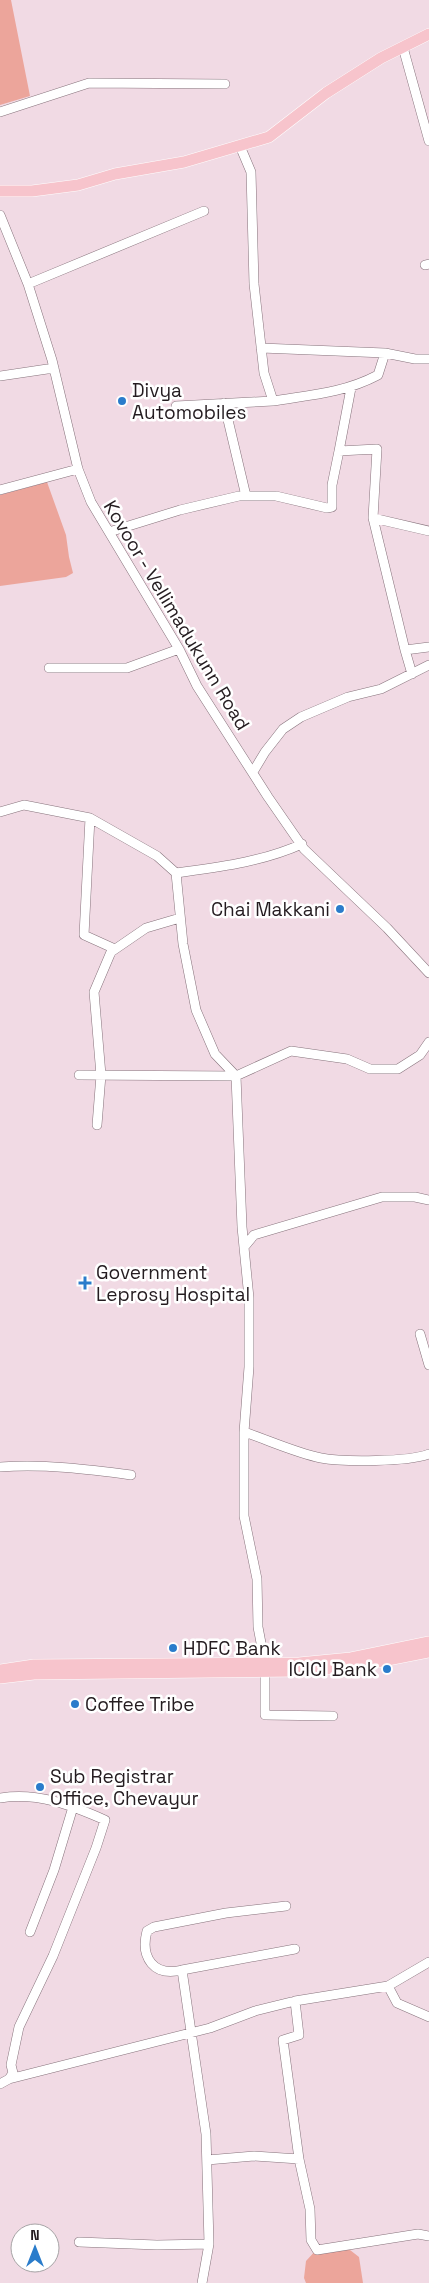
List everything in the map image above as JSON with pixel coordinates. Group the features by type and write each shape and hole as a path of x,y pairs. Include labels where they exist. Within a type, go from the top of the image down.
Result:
{"main road":[{"path":"0,191 32,191 78,185 115,174 184,162 269,137 326,93 381,58 429,34"},
{"path":"0,1670 34,1665 265,1668 351,1658 429,1642"},
{"path":"0,1678 34,1674 352,1667 429,1652"}],"street":[{"path":"406,46 404,51 429,141"},
{"path":"0,112 89,83 224,84"},
{"path":"240,146 251,172 254,284 264,373 273,400"},
{"path":"28,284 204,211"},
{"name":"Kovoor - Vellimadukunn Road","path":"0,216 28,284 54,368 78,469 91,502 179,649 197,686 302,844 426,964 429,973"},
{"path":"261,348 385,353 415,359 429,358"},
{"path":"176,406 273,400 351,388 378,375 385,353"},
{"path":"0,376 54,368"},
{"path":"109,532 180,510 246,496 276,496 327,508 332,507 332,485 351,388"},
{"path":"224,403 246,496"},
{"path":"339,451 378,448 373,518 412,674"},
{"path":"0,490 78,469"},
{"path":"373,518 429,531"},
{"path":"405,650 429,647"},
{"path":"49,668 127,668 179,649"},
{"path":"253,772 265,752 283,729 301,717 348,697 380,689 429,665"},
{"path":"0,812 24,805 90,818 157,856 176,873 180,918 196,1010 214,1054 236,1076 250,1337 244,1432 244,1516 257,1579 258,1627 265,1668 265,1715 333,1716"},
{"path":"90,818 84,935 115,949"},
{"path":"176,873 276,856 302,844"},
{"path":"97,1125 101,1075 94,992 110,952 146,928 180,918"},
{"path":"79,1075 236,1076 291,1051 347,1059 370,1069 398,1069 420,1055 429,1042"},
{"path":"244,1247 254,1235 382,1198 429,1200"},
{"path":"420,1334 429,1365"},
{"path":"244,1432 321,1458 380,1460 421,1458 429,1454"},
{"path":"0,1467 25,1465 70,1467 131,1475"},
{"path":"0,1798 14,1796 46,1798 105,1820 96,1848 53,1956 19,2027 11,2065 13,2073 9,2079"},
{"path":"30,1932 54,1870 73,1807"},
{"path":"286,1906 226,1912 161,1925 147,1931 146,1951 150,1963 157,1970 167,1972 295,1949"},
{"path":"0,2084 9,2079 210,2028 255,2011 295,2001 388,1986 429,1962"},
{"path":"182,1970 206,2134 209,2244 202,2283"},
{"path":"388,1986 397,2003 429,2017"},
{"path":"295,2001 299,2035 283,2040 299,2159 310,2209 311,2240 317,2250 418,2234 429,2236"},
{"path":"207,2160 254,2156 299,2159"},
{"path":"79,2242 157,2245 209,2244"}],"shaded area":[{"path":"0,0 11,0 30,96 0,105"},
{"path":"47,482 66,535 73,573 66,577 0,586 0,495"},
{"path":"341,2243 359,2257 363,2283 306,2283 304,2278 306,2261 317,2249"}],"place":[{"name":"Divya Automobiles","path":"122,401"},
{"name":"Chai Makkani","path":"340,909"},
{"name":"Government Leprosy Hospital","path":"85,1283"},
{"name":"HDFC Bank","path":"173,1648"},
{"name":"ICICI Bank","path":"387,1669"},
{"name":"Coffee Tribe","path":"75,1704"},
{"name":"Sub Registrar Office, Chevayur","path":"40,1787"}]}
